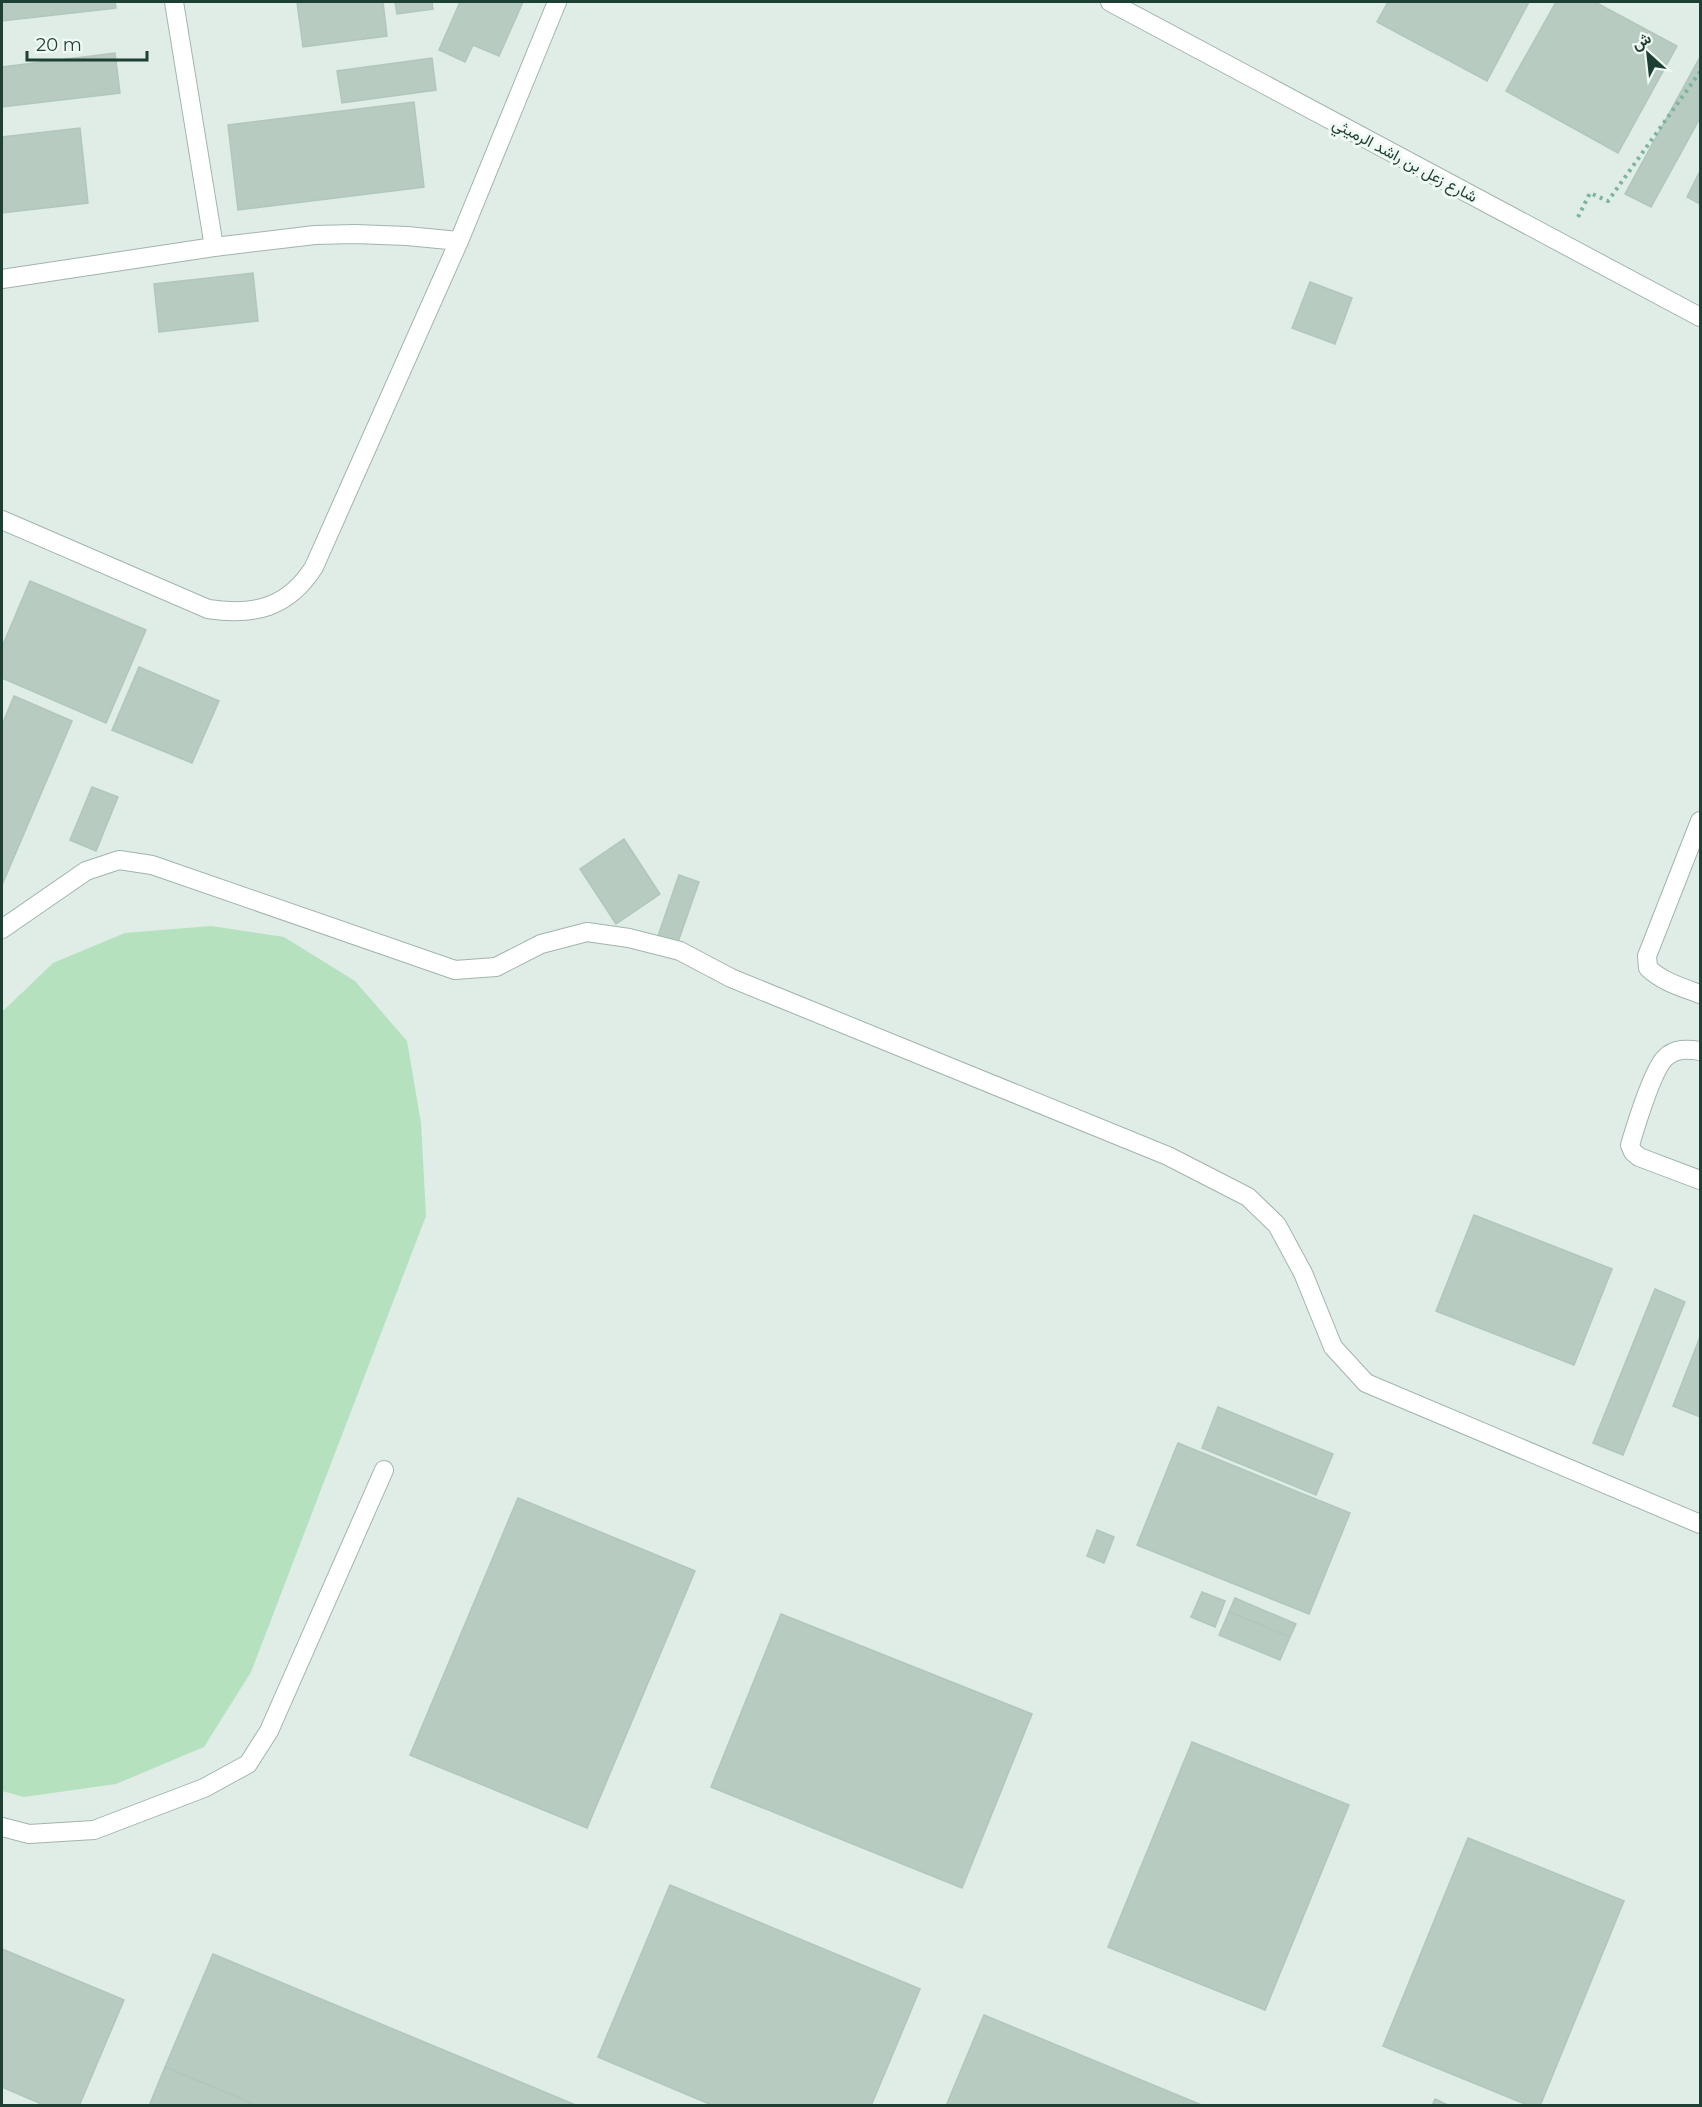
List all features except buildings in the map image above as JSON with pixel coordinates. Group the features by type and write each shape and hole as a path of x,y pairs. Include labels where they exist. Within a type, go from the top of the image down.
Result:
{"street":[{"path":"174,2 214,248"},
{"path":"2,520 208,609 229,612 250,611 269,606 288,597 303,584 314,567 459,241 557,2"},
{"name":"شارع زعل بن راشد الرميثي","path":"1110,2 1701,317"},
{"path":"2,279 315,235 407,236 459,241"},
{"path":"1701,821 1647,956 1648,968 1656,976 1701,994"},
{"path":"2,928 86,871 119,860 153,865 455,970 496,967 541,944 587,932 629,938 680,951 731,978 1168,1156 1248,1197 1276,1225 1303,1274 1333,1347 1366,1383 1701,1524"},
{"path":"1701,1051 1687,1049 1674,1052 1657,1068 1630,1145 1639,1157 1701,1180"},
{"path":"2,1827 29,1834 94,1830 204,1788 248,1764 269,1731 384,1470"}],"path":[{"path":"1564,245 1590,193 1608,201 1701,72"}],"green space":[{"path":"211,926 284,937 355,981 407,1041 421,1123 426,1216 251,1672 204,1747 116,1784 24,1797 2,1791 2,1012 53,963 125,933"}]}
